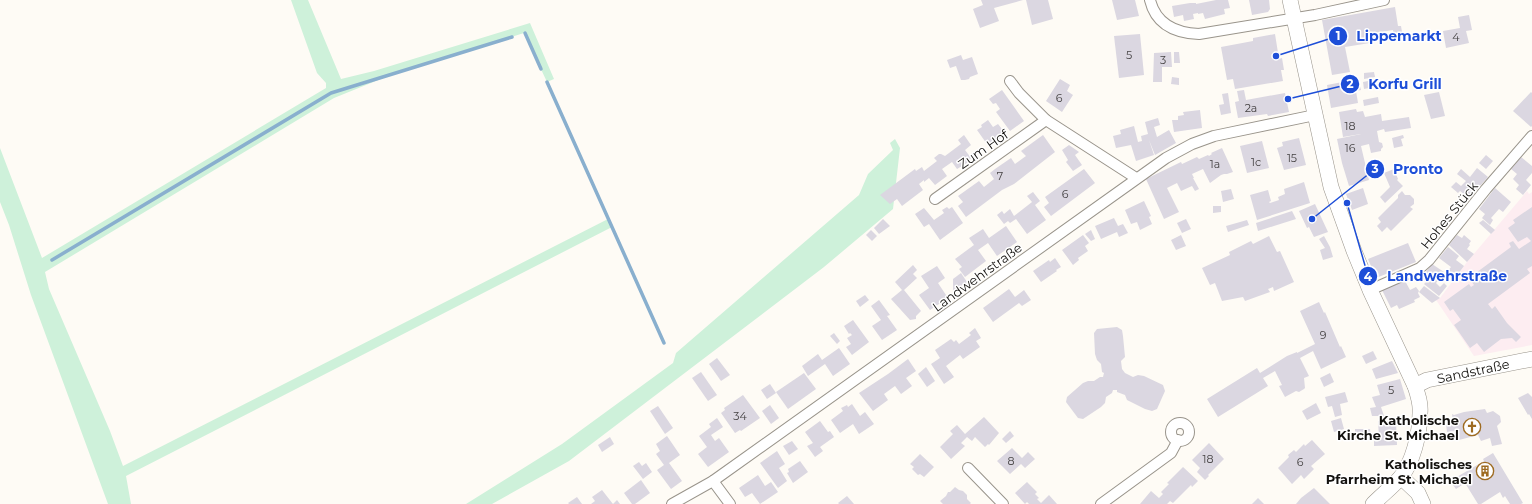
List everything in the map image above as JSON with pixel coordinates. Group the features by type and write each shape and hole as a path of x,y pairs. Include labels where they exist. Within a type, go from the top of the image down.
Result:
{"main road":[{"path":"1290,0 1331,187 1370,290 1415,386 1419,401 1420,413 1418,437 1412,458 1401,477 1373,504"},
{"name":"Sandstraße","path":"1415,386 1427,380 1532,359"},
{"path":"1401,477 1418,493 1423,504"}],"street":[{"path":"1150,0 1157,16 1164,23 1185,34 1199,34 1315,15 1384,0"},
{"path":"1010,81 1019,93 1046,120 1136,178"},
{"name":"Landwehrstraße","path":"672,504 712,481 1166,158 1192,144 1214,136 1315,115"},
{"name":"Zum Hof","path":"935,199 1046,120"},
{"name":"Hohes Stück","path":"1370,290 1420,268 1429,260 1486,189 1532,136"},
{"path":"1101,504 1171,453 1178,440"},
{"path":"968,468 1003,504"},
{"path":"712,481 730,504"}],"shaded area":[{"path":"1527,191 1529,194 1532,192 1532,345 1474,356 1436,300 1440,298 1467,262"}],"green space":[{"path":"291,0 308,0 341,79 374,71 530,23 554,79 547,82 524,33 403,70 334,98 45,272 49,289 110,431 123,466 608,219 612,227 126,476 131,504 108,504 31,295 9,225 0,202 0,148 42,258 326,88 326,83 317,73"},
{"path":"895,139 900,148 893,209 824,267 569,461 492,504 466,504 562,444 673,363 676,353 859,195 868,174 893,150 890,143"}],"building":[{"path":"981,0 1023,0 994,8 999,21 980,28 973,9 983,5"},
{"path":"1026,0 1048,0 1053,19 1032,25"},
{"path":"1112,0 1135,0 1139,16 1117,20"},
{"path":"1216,0 1228,0 1230,8 1224,9 1225,14 1205,19 1203,13 1198,13 1193,14 1194,19 1184,21 1183,15 1174,17 1172,6 1190,3 1196,4"},
{"path":"1249,0 1269,0 1270,9 1268,12 1252,15"},
{"path":"1395,7 1398,26 1401,26 1403,38 1394,39 1393,30 1375,33 1376,42 1345,47 1350,72 1332,75 1322,20"},
{"path":"1469,15 1472,30 1466,31 1469,43 1446,48 1443,31 1460,28 1458,17"},
{"path":"1140,34 1144,75 1119,78 1114,36"},
{"path":"1275,34 1279,59 1282,58 1284,70 1281,70 1283,81 1235,89 1233,79 1227,80 1221,47 1253,41 1253,38"},
{"path":"1171,52 1172,67 1162,67 1162,82 1153,82 1154,53"},
{"path":"1174,52 1179,52 1180,63 1174,63"},
{"path":"961,55 963,60 972,57 978,74 970,77 969,79 961,80 956,66 950,68 947,60"},
{"path":"1374,72 1375,77 1364,79 1364,73"},
{"path":"1172,77 1179,78 1179,85 1171,84"},
{"path":"1060,79 1070,85 1067,91 1073,95 1062,112 1046,101"},
{"path":"1358,79 1361,90 1356,91 1358,103 1331,108 1327,85"},
{"path":"1368,81 1369,88 1364,89 1363,82"},
{"path":"1002,90 1024,121 1010,131 996,112 1000,109 996,103 993,104 989,99"},
{"path":"1244,90 1246,100 1285,93 1289,112 1268,116 1267,114 1238,118 1235,102 1239,101 1237,91"},
{"path":"1439,92 1445,116 1431,119 1424,95"},
{"path":"1531,92 1532,126 1531,127 1513,111"},
{"path":"1228,93 1231,113 1221,115 1219,105 1224,104 1222,94"},
{"path":"1378,97 1379,103 1364,106 1363,100"},
{"path":"1356,109 1357,112 1363,111 1365,117 1381,114 1382,121 1409,117 1411,128 1385,132 1384,129 1377,131 1379,142 1382,143 1383,147 1381,151 1371,153 1369,144 1361,146 1369,180 1349,186 1337,139 1361,134 1343,137 1339,112"},
{"path":"1200,110 1202,128 1174,132 1172,120 1178,120 1178,116 1184,115 1183,112"},
{"path":"1158,118 1160,125 1154,127 1157,137 1169,130 1176,143 1155,155 1149,140 1154,155 1136,161 1131,145 1116,148 1113,136 1121,134 1120,130 1134,126 1138,142 1142,141 1141,136 1148,134 1145,122"},
{"path":"988,120 993,127 998,124 1006,134 989,147 977,130"},
{"path":"964,135 971,145 965,150 971,158 967,163 957,169 952,162 942,169 947,176 935,185 929,178 924,182 924,180 919,184 923,190 902,206 897,199 890,204 880,195 915,169 916,171 922,167 924,171 937,161 934,158 939,154 945,156 961,144 958,140"},
{"path":"1043,135 1055,152 1014,184 1002,190 966,217 958,206 963,202 958,196 979,181 984,187 994,179 990,173 1011,158 1015,164 1026,156 1021,151"},
{"path":"1403,135 1404,138 1401,139 1403,146 1394,148 1392,138"},
{"path":"1299,138 1306,165 1284,170 1277,148 1283,146 1282,142"},
{"path":"1262,141 1269,168 1247,173 1240,146"},
{"path":"1069,145 1079,152 1075,155 1082,165 1073,171 1066,162 1068,160 1062,150"},
{"path":"1222,148 1233,172 1221,175 1210,183 1203,169 1192,174 1199,189 1195,191 1192,186 1181,191 1177,183 1167,188 1179,212 1164,219 1146,179 1181,162 1182,164 1197,157 1199,159 1208,155 1209,156 1212,154 1211,153"},
{"path":"1486,155 1493,161 1486,169 1479,163"},
{"path":"1521,157 1532,166 1532,173 1526,180 1531,185 1523,195 1516,189 1519,185 1513,179 1517,174 1511,169"},
{"path":"1477,168 1488,177 1469,198 1460,191 1458,193 1451,187 1456,182 1461,186 1466,181 1457,174 1461,169 1470,177"},
{"path":"1084,169 1095,183 1051,216 1044,207 1049,203 1045,197"},
{"path":"1394,169 1398,179 1397,180 1403,186 1385,203 1380,197 1390,187 1384,173"},
{"path":"1304,182 1310,203 1257,220 1250,195 1268,190 1271,201 1269,202 1270,203 1279,200 1278,197 1285,194 1284,189"},
{"path":"1363,188 1368,204 1352,210 1346,194"},
{"path":"1495,188 1511,202 1503,212 1499,209 1491,218 1493,220 1490,225 1482,218 1485,214 1479,209"},
{"path":"1231,189 1234,199 1223,202 1221,191"},
{"path":"1402,191 1405,195 1410,195 1414,199 1414,204 1410,207 1413,209 1391,231 1387,227 1382,232 1377,226 1381,222 1378,218 1398,198 1398,195"},
{"path":"1033,192 1040,201 1035,205 1046,220 1027,234 1016,219 1010,223 1008,221 1004,224 997,215 1002,211 1004,214 1010,209 1014,216 1032,202 1027,196"},
{"path":"1144,201 1151,216 1149,217 1152,224 1140,230 1137,222 1131,224 1125,210"},
{"path":"1315,204 1328,232 1314,237 1309,227 1307,228 1299,211"},
{"path":"1213,206 1221,206 1221,212 1213,213"},
{"path":"947,207 949,209 952,207 963,223 940,240 929,224 924,227 915,214 924,208 934,220 944,213 942,210"},
{"path":"1532,207 1532,266 1527,269 1530,273 1488,304 1492,309 1495,306 1507,323 1521,337 1516,342 1512,338 1501,339 1484,352 1477,343 1470,348 1454,325 1461,320 1453,309 1450,311 1444,302 1469,284 1471,287 1474,285 1469,278 1511,247 1509,243 1513,241 1519,249 1531,241 1527,237 1518,242 1508,228 1515,223 1513,220"},
{"path":"1292,211 1296,219 1258,231 1256,223"},
{"path":"1114,218 1118,226 1123,224 1128,233 1119,237 1117,232 1101,239 1095,226"},
{"path":"883,219 890,226 879,234 874,228"},
{"path":"1186,219 1191,229 1182,233 1177,223"},
{"path":"1247,220 1249,225 1228,232 1226,226"},
{"path":"1483,220 1495,230 1491,234 1479,223"},
{"path":"1006,226 1017,242 997,256 988,243 978,250 986,261 965,277 959,269 962,267 955,259 974,245 969,238 983,229 989,238"},
{"path":"871,230 877,236 872,241 866,235"},
{"path":"1091,230 1095,239 1091,241 1085,234"},
{"path":"1083,235 1089,243 1085,246 1088,251 1078,258 1079,260 1073,265 1062,250"},
{"path":"1181,235 1186,246 1176,250 1171,240"},
{"path":"1457,235 1462,238 1464,235 1471,241 1467,249 1474,254 1467,262 1449,245"},
{"path":"1269,236 1277,252 1280,251 1294,282 1274,291 1273,287 1268,289 1270,292 1245,301 1243,297 1222,301 1215,283 1210,285 1202,268 1230,255 1229,252 1251,241 1253,244"},
{"path":"1324,236 1333,257 1323,260 1320,250 1325,248 1319,239"},
{"path":"1408,243 1416,262 1376,278 1368,259"},
{"path":"1448,247 1459,256 1456,260 1464,266 1455,278 1447,272 1451,267 1439,258"},
{"path":"1055,258 1061,267 1041,282 1033,271 1049,260 1050,262"},
{"path":"1432,264 1444,272 1436,283 1440,287 1444,283 1447,286 1439,296 1424,284 1428,280 1423,276"},
{"path":"913,265 917,270 913,274 917,278 904,290 921,311 916,316 916,319 910,320 891,299 902,290 895,282"},
{"path":"937,266 945,278 938,283 948,298 930,310 919,295 929,288 921,276"},
{"path":"961,273 967,282 953,291 953,279"},
{"path":"1404,279 1410,290 1416,287 1419,291 1418,293 1420,297 1414,300 1415,302 1399,309 1397,305 1391,308 1382,290"},
{"path":"1424,286 1440,298 1432,303 1419,292"},
{"path":"1009,289 1015,297 1024,290 1031,300 1022,306 1019,303 993,322 983,308"},
{"path":"865,295 869,300 860,307 856,301"},
{"path":"879,300 890,315 887,316 897,330 882,340 872,326 881,320 871,306"},
{"path":"1319,302 1346,357 1321,369 1313,351 1300,358 1309,376 1304,378 1304,389 1299,392 1296,391 1285,397 1279,386 1282,385 1275,371 1263,378 1268,386 1218,417 1207,399 1257,368 1260,373 1287,356 1315,344 1300,311"},
{"path":"853,320 869,342 852,355 846,347 851,344 847,338 852,335 850,333 849,334 844,326"},
{"path":"1117,327 1122,330 1125,357 1121,361 1122,369 1125,373 1133,377 1138,375 1144,376 1163,385 1165,391 1157,409 1152,411 1127,400 1125,395 1117,392 1117,390 1113,390 1112,393 1106,397 1105,403 1101,407 1083,419 1078,418 1066,402 1067,397 1083,383 1094,381 1100,377 1103,377 1104,373 1102,372 1101,364 1097,360 1095,354 1094,333 1097,329"},
{"path":"975,328 981,338 976,341 980,347 963,359 960,355 946,366 954,377 944,384 931,364 940,358 935,350 951,339 954,342 956,340 959,344 971,335 969,333"},
{"path":"834,333 840,341 837,344 830,336"},
{"path":"839,348 850,364 833,376 825,364 808,376 802,366 818,354 822,360"},
{"path":"1373,351 1377,359 1366,364 1362,356"},
{"path":"717,358 730,375 721,381 709,364"},
{"path":"908,359 916,371 906,378 912,386 901,394 895,386 884,394 888,400 873,411 859,393"},
{"path":"1392,361 1398,373 1376,379 1372,369"},
{"path":"926,367 935,381 927,387 918,374"},
{"path":"701,372 717,395 708,401 692,378"},
{"path":"804,373 816,389 788,409 776,392"},
{"path":"1330,373 1334,382 1324,387 1320,378"},
{"path":"1400,379 1406,399 1381,407 1384,416 1372,416 1370,408 1376,407 1372,397 1380,395 1377,385"},
{"path":"770,384 776,393 767,399 761,390"},
{"path":"1345,392 1348,402 1340,404 1342,415 1335,417 1332,406 1328,407 1325,397"},
{"path":"1528,393 1532,397 1532,419 1518,398"},
{"path":"743,395 760,418 741,431 740,430 735,433 721,413 725,410 724,408"},
{"path":"1316,403 1321,413 1307,420 1302,411"},
{"path":"852,404 860,416 865,412 874,424 859,434 853,424 840,433 831,420 843,411 841,408 847,405 848,407"},
{"path":"770,405 779,418 771,424 762,411"},
{"path":"658,406 673,428 665,434 650,411"},
{"name":"Katholische Kirche St. Michael","path":"1485,409 1487,413 1493,411 1500,416 1501,422 1497,426 1502,444 1492,446 1490,438 1481,441 1478,435 1459,440 1456,438 1455,431 1447,432 1446,424 1453,422 1452,414 1454,415"},
{"path":"984,417 999,433 989,445 988,444 985,447 975,437 972,441 967,437 961,443 965,446 951,459 940,447 953,434 950,431 957,425 965,434"},
{"path":"717,418 723,427 711,435 715,441 719,438 729,452 708,467 698,454 707,447 699,436 711,427 709,424"},
{"path":"1341,418 1344,429 1334,432 1331,421"},
{"path":"820,421 828,432 830,431 834,437 820,447 823,451 815,457 807,446 813,443 805,432"},
{"path":"1378,421 1396,421 1397,445 1374,446 1374,437 1379,437"},
{"path":"1355,429 1370,429 1371,439 1355,439"},
{"path":"1010,431 1014,436 1006,443 1002,439"},
{"path":"667,436 680,455 669,463 682,481 671,489 657,470 664,465 656,454 660,451 656,444"},
{"path":"610,437 614,444 602,452 598,445"},
{"path":"1312,440 1325,454 1311,466 1314,469 1304,479 1301,475 1292,484 1278,468 1294,450 1296,452 1304,444 1305,446"},
{"path":"792,441 798,449 789,455 783,446"},
{"path":"1209,443 1224,459 1205,480 1197,472 1200,468 1192,460"},
{"path":"1012,448 1022,458 1028,452 1035,459 1025,468 1021,464 1010,474 997,461"},
{"path":"777,451 785,464 779,468 787,481 778,488 760,463"},
{"name":"Katholisches Pfarrheim St. Michael","path":"1493,453 1523,503 1510,504 1505,496 1503,498 1500,492 1481,504 1478,504 1465,483 1456,489 1450,481 1484,461 1483,459"},
{"path":"920,454 934,467 924,477 920,474 918,475 912,469 914,467 910,464"},
{"path":"800,461 808,472 793,483 787,473 789,472 788,469"},
{"path":"639,462 642,466 646,463 652,472 643,479 633,466"},
{"path":"1183,467 1198,481 1192,487 1191,485 1173,503 1170,501 1167,504 1140,504 1151,491 1159,498 1163,494 1161,492 1169,484 1167,483"},
{"path":"758,475 765,486 771,482 778,492 760,504 752,493 745,497 739,488"},
{"path":"641,480 650,493 635,504 632,504 624,493"},
{"path":"1027,482 1037,492 1035,494 1041,503 1049,495 1057,504 1029,504 1027,502 1025,504 1015,493"},
{"path":"955,487 967,495 967,499 971,503 970,504 943,504 940,501"},
{"path":"1314,488 1330,504 1296,504 1301,498"},
{"path":"602,490 613,504 591,504 595,501 592,497"},
{"path":"847,496 854,504 838,503"},
{"path":"577,497 582,504 568,503"},
{"path":"1258,498 1264,504 1252,504"},
{"path":"617,500 620,504 613,504"}],"waterway":[{"path":"525,33 541,69"},
{"path":"52,260 331,93 512,37"},
{"path":"547,82 664,343"}],"place":[{"name":"Lippemarkt","path":"1276,56"},
{"name":"Korfu Grill","path":"1288,99"},
{"name":"Landwehrstraße","path":"1347,203"},
{"name":"Pronto","path":"1312,219"},
{"name":"Katholische Kirche St. Michael","path":"1472,427"},
{"name":"Katholisches Pfarrheim St. Michael","path":"1485,471"}]}
